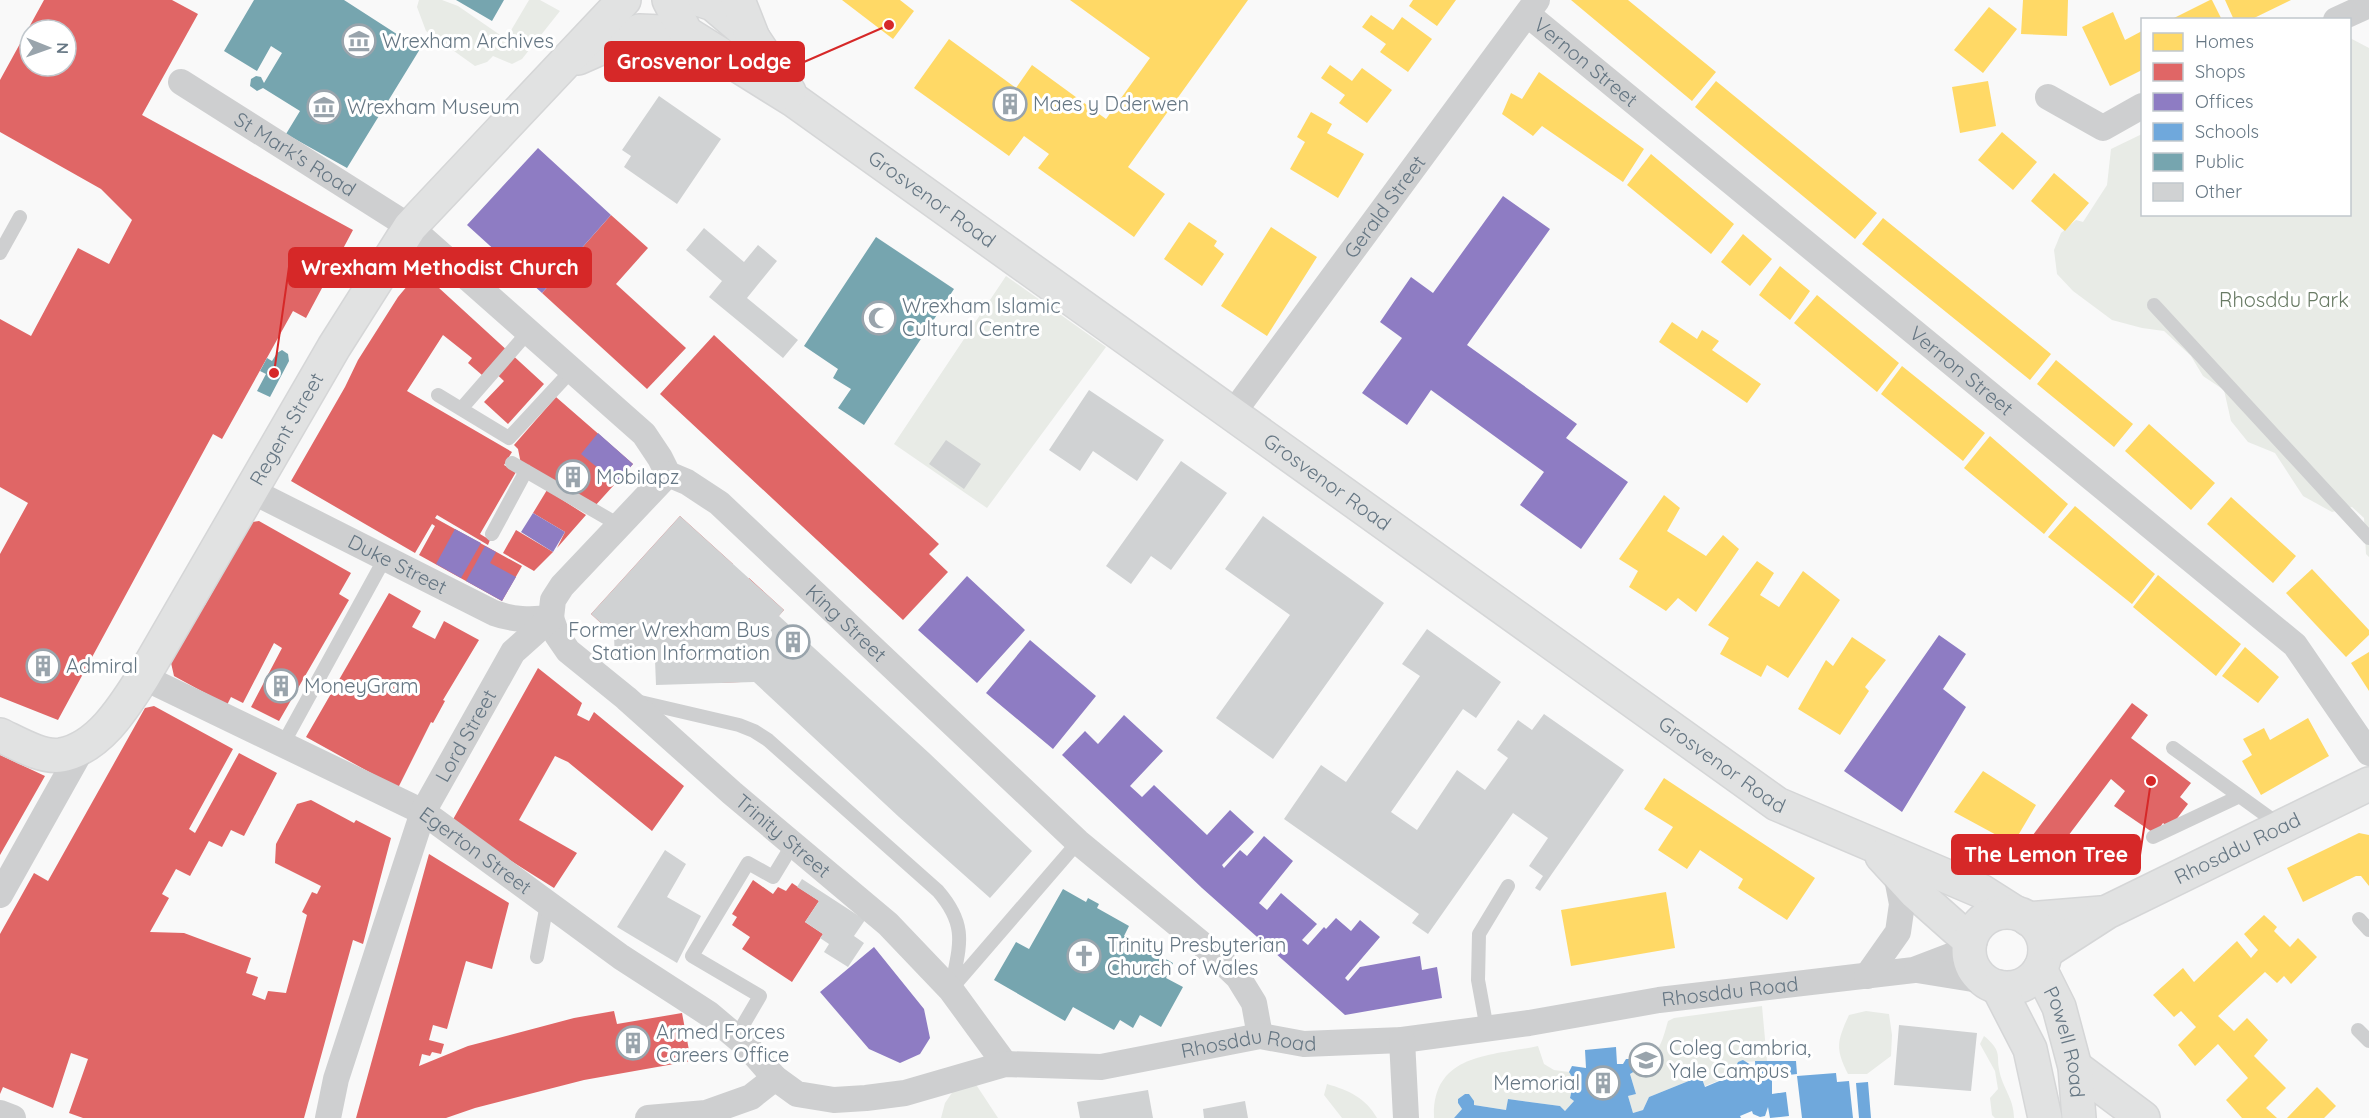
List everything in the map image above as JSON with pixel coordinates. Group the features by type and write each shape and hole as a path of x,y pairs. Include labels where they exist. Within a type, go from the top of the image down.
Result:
{"main road":[{"path":"669,0 686,33"},
{"name":"Grosvenor Road","path":"701,0 713,4 753,38"},
{"name":"Grosvenor Road","path":"738,0 753,38 795,101"},
{"name":"Regent Street","path":"83,747 107,726 128,701 367,292 410,227 563,65 626,3"},
{"name":"Grosvenor Road","path":"563,65 639,31 686,33 795,101 1777,804 1981,891 2021,915"},
{"path":"0,735 37,751 60,755 83,747"},
{"name":"Rhosddu Road","path":"1991,984 2022,985 2032,979 2042,961 2107,912 2369,784"},
{"name":"Grosvenor Road","path":"1870,844 1970,945"},
{"name":"Rhosddu Road","path":"1970,945 1982,922 2003,912 2021,915 2107,912"},
{"path":"2021,915 2042,936 2042,961"},
{"path":"1970,945 1973,968 1991,984"},
{"name":"Powell Road","path":"2042,961 2059,1007 2075,1067 2079,1118"},
{"name":"Powell Road","path":"1991,984 2030,1049 2045,1118"},
{"path":"2075,1067 2143,1118"}],"street":[{"path":"2340,18 2369,5"},
{"name":"Gerald Street","path":"1233,413 1532,7"},
{"name":"Vernon Street","path":"1532,7 2295,645 2369,753"},
{"name":"St Mark's Road","path":"181,82 410,227"},
{"path":"2048,97 2103,128 2141,107"},
{"path":"410,227 644,434 668,474"},
{"name":"Lord Street","path":"328,1118 336,1079 423,812 513,652 550,618 553,600 562,586 668,474"},
{"name":"King Street","path":"668,474 718,503 1078,842 1215,955 1238,977 1254,1003 1260,1036"},
{"name":"Duke Street","path":"250,490 507,618 523,620 550,618"},
{"name":"Trinity Street","path":"550,618 557,636 568,651 626,698 888,924 951,990 1005,1064"},
{"name":"Egerton Street","path":"143,677 423,812 621,957 709,1014 747,1046 775,1078"},
{"name":"Regent Street","path":"0,895 83,747"},
{"path":"1868,976 1898,932 1902,904 1895,868"},
{"name":"Rhosddu Road","path":"775,1078 797,1094 834,1100 905,1093 1005,1064 1101,1067 1260,1036 1304,1044 1402,1040 1487,1029 1659,1000 1914,970 1970,945"},
{"name":"Rhosddu Road","path":"1914,970 1991,984"},
{"path":"1402,1040 1406,1118"},
{"path":"648,1118 706,1113 752,1097 775,1078"},
{"path":"0,1113 13,1118"}],"lane":[{"path":"0,253 20,217"},
{"path":"2154,305 2369,538"},
{"path":"461,409 529,331"},
{"path":"438,395 509,438 572,370"},
{"path":"512,463 620,525"},
{"path":"492,534 526,471"},
{"path":"283,744 385,558"},
{"path":"626,698 739,724 754,730 938,891 957,918 960,935 951,990"},
{"path":"2173,748 2282,827"},
{"path":"2153,837 2240,796"},
{"path":"951,990 1078,842"},
{"path":"736,1036 760,996 692,956 748,862 773,877 793,844"},
{"path":"1487,1029 1478,980 1479,934 1508,886"},
{"path":"537,957 547,904"},
{"path":"2359,919 2369,930"},
{"path":"2358,1030 2369,1041"}],"green space":[{"path":"419,0 442,0 458,6 506,39 529,0 540,0 560,11 522,59 512,64 493,56 487,62 475,66 426,31 417,7"},
{"name":"Rhosddu Park","path":"2351,39 2369,48 2369,557 2366,554 2364,518 2352,507 2332,512 2303,496 2275,453 2248,442 2231,421 2224,390 2203,376 2191,356 2164,331 2112,320 2073,291 2057,274 2054,250 2061,233 2076,220 2083,222 2107,185 2111,149 2141,134 2141,216 2351,216"},
{"path":"1006,276 1106,347 987,508 894,444"},
{"path":"1762,1006 1767,1061 1739,1062 1734,1070 1736,1074 1705,1086 1701,1076 1649,1097 1643,1110 1633,1113 1628,1096 1636,1094 1630,1074 1635,1071 1637,1065 1655,1053 1668,1021 1674,1018"},
{"path":"1866,1011 1889,1014 1892,1035 1891,1056 1867,1074 1848,1074 1839,1051 1842,1032 1849,1015"},
{"path":"1984,1036 1996,1049 1998,1066 2012,1105 2014,1118 1995,1118 1992,1115 1990,1098 1998,1089 1995,1071 1980,1044"},
{"path":"1538,1046 1544,1064 1554,1070 1569,1072 1574,1080 1570,1098 1574,1101 1565,1111 1560,1106 1508,1099 1506,1110 1474,1105 1469,1094 1465,1094 1458,1099 1462,1109 1454,1118 1434,1118 1436,1097 1443,1081 1454,1069 1484,1056"},
{"path":"960,1081 977,1086 998,1118 941,1118 945,1103"},
{"path":"1327,1084 1362,1100 1377,1118 1342,1118 1324,1095"}],"building: Homes":[{"path":"842,0 900,0 914,11 893,39"},
{"name":"Maes y Dderwen","path":"1070,0 1248,0 1128,167 1165,194 1134,237 1038,168 1049,154 1024,136 1009,156 914,88 949,39 1016,88 1032,65 1106,119 1150,58"},
{"path":"1413,0 1456,0 1437,26 1409,6"},
{"path":"1571,0 1628,0 1716,72 1692,101"},
{"path":"2023,0 2068,0 2067,36 2021,34"},
{"path":"2212,0 2221,18 2174,18"},
{"path":"2225,0 2291,0 2254,18 2233,18"},
{"path":"1989,7 2017,29 1983,73 1954,50"},
{"path":"2113,12 2125,40 2141,32 2141,70 2110,86 2082,27"},
{"path":"1371,15 1393,30 1402,17 1432,39 1408,72 1380,52 1386,44 1362,27"},
{"path":"1330,65 1352,81 1362,68 1392,90 1367,123 1339,103 1345,95 1321,78"},
{"path":"1539,72 1644,149 1623,182 1542,126 1533,136 1502,114 1511,93 1522,99"},
{"path":"1716,81 1877,213 1855,239 1695,107"},
{"path":"1988,81 1996,126 1960,133 1952,87"},
{"path":"1311,112 1332,124 1327,133 1364,154 1338,198 1290,169 1305,142 1297,137"},
{"path":"2002,132 2037,162 2013,190 1978,160"},
{"path":"1651,154 1734,224 1711,254 1627,185"},
{"path":"2054,173 2089,203 2065,231 2031,201"},
{"path":"1883,218 2051,354 2030,380 1862,244"},
{"path":"1189,222 1217,241 1214,246 1224,254 1202,286 1164,259"},
{"path":"1271,227 1317,257 1267,336 1221,306"},
{"path":"1743,234 1772,259 1750,286 1721,262"},
{"path":"1780,266 1810,291 1790,320 1759,295"},
{"path":"1817,295 1899,363 1877,392 1794,323"},
{"path":"1672,322 1697,339 1702,330 1719,341 1712,350 1761,384 1747,403 1659,342"},
{"path":"2056,360 2133,424 2114,447 2037,384"},
{"path":"1902,366 1985,433 1963,461 1881,394"},
{"path":"2149,424 2215,483 2191,510 2125,451"},
{"path":"1990,436 2068,504 2044,534 1964,468"},
{"path":"1664,495 1680,508 1667,531 1706,556 1723,535 1739,549 1696,612 1678,598 1666,611 1629,587 1638,571 1619,559"},
{"path":"2231,497 2296,556 2273,583 2207,524"},
{"path":"2075,506 2155,574 2132,604 2048,537"},
{"path":"1757,561 1774,573 1760,595 1779,607 1803,571 1840,600 1788,678 1767,665 1761,677 1720,654 1729,638 1708,625"},
{"path":"2312,569 2369,630 2369,635 2346,657 2286,593"},
{"path":"2158,575 2241,644 2216,676 2133,607"},
{"path":"1852,637 1886,660 1865,687 1869,691 1840,735 1798,709 1826,660 1833,666"},
{"path":"2245,647 2279,677 2258,703 2222,676"},
{"path":"2369,652 2369,691 2351,663"},
{"path":"2308,718 2329,756 2261,795 2242,761 2252,755 2243,739 2264,728 2270,740"},
{"path":"1983,771 2036,805 2013,844 1954,812"},
{"path":"1664,778 1815,878 1787,920 1738,888 1743,879 1700,850 1687,869 1658,850 1673,827 1644,809"},
{"path":"2359,833 2369,835 2369,886 2361,876 2356,876 2303,902 2287,868"},
{"path":"1666,892 1675,948 1571,966 1561,910"},
{"path":"2264,915 2277,927 2274,931 2290,947 2298,938 2317,957 2291,984 2284,976 2277,983 2265,972 2218,1016 2234,1031 2247,1018 2268,1040 2254,1056 2286,1088 2266,1108 2277,1118 2242,1118 2226,1100 2248,1078 2218,1044 2195,1066 2178,1045 2196,1027 2181,1011 2174,1017 2153,995 2183,968 2194,982 2237,941 2251,958 2258,950 2244,934"},
{"path":"2317,1087 2336,1106 2324,1118 2287,1118"}],"building: Shops":[{"path":"44,0 172,0 198,14 142,115 353,230 306,318 293,311 222,439 213,434 58,720 0,697 0,554 28,503 0,487 0,319 31,336 78,248 109,264 132,220 101,189 0,132 0,80 18,47 18,78 78,78 78,18 34,18"},
{"path":"611,215 648,248 616,284 686,348 647,389 542,293"},
{"path":"427,277 544,384 508,424 484,402 504,381 489,367 482,375 468,363 472,358 443,335 407,391 512,452 504,465 516,472 480,534 490,540 488,545 437,515 435,518 522,566 502,601 419,555 435,526 432,524 415,553 291,481 358,360 398,297 413,279"},
{"path":"714,335 939,544 929,554 948,572 903,620 660,394"},
{"path":"556,397 633,464 594,507 521,464 518,449 514,445"},
{"path":"547,490 586,515 557,548 565,532 533,513"},
{"path":"680,516 733,564 713,587 709,582 686,607 687,633 614,635 591,614"},
{"path":"259,521 351,573 339,594 349,600 279,721 251,707 282,648 274,643 243,703 231,697 227,705 174,676 169,654 198,601 205,605 252,522"},
{"path":"516,530 553,552 534,571 503,553"},
{"path":"749,578 784,610 765,631 709,632 734,604 730,600"},
{"path":"389,593 421,611 412,627 435,639 444,621 479,640 443,700 445,701 433,723 431,722 398,788 306,737"},
{"path":"749,656 750,673 741,682 714,683 713,657"},
{"path":"538,668 582,703 577,715 589,721 594,712 684,786 652,831 568,762 555,756 519,820 577,853 554,888 451,823"},
{"path":"2132,703 2148,715 2131,738 2191,783 2180,797 2188,804 2172,825 2168,827 2163,823 2155,834 2114,806 2125,791 2111,779 2053,856 2030,839"},
{"path":"154,706 233,749 189,829 195,833 239,753 277,773 244,836 231,830 222,847 209,841 190,876 176,869 162,894 169,898 150,932 184,933 251,958 246,973 258,977 252,995 265,1000 268,991 286,993 307,915 302,912 312,892 317,894 321,886 275,863 276,844 297,804 311,800 354,823 356,820 391,838 363,944 353,940 304,1118 83,1118 69,1113 88,1059 71,1053 53,1108 3,1087 0,1094 0,934 34,873 48,881 145,708"},
{"path":"0,755 45,776 0,855"},
{"path":"429,854 509,903 492,969 466,961 447,1029 433,1025 429,1040 444,1044 441,1054 432,1052 430,1056 422,1054 419,1066 468,1046 574,1018 614,1011 617,1024 682,1013 691,1061 584,1080 475,1108 446,1118 356,1118"},
{"path":"753,880 773,894 778,887 786,891 792,883 819,901 805,922 823,934 792,982 742,949 750,937 732,925 737,917 732,914"}],"building: Offices":[{"path":"538,148 611,215 542,293 467,225"},
{"path":"1503,196 1550,229 1467,345 1577,424 1566,438 1628,482 1581,549 1520,505 1544,472 1431,390 1407,425 1362,393 1402,338 1380,322 1411,277 1433,293"},
{"path":"598,433 633,464 616,483 581,454"},
{"path":"533,513 565,532 553,552 521,532"},
{"path":"455,529 481,543 461,578 436,564"},
{"path":"485,546 496,552 490,563 516,577 502,601 466,581"},
{"path":"967,576 1025,630 977,683 918,630"},
{"path":"1939,635 1966,654 1943,689 1966,707 1902,812 1844,771"},
{"path":"1030,640 1096,696 1053,749 986,693"},
{"path":"1124,715 1163,751 1130,786 1142,797 1154,785 1207,835 1230,810 1254,832 1222,865 1224,868 1240,850 1247,856 1264,836 1293,861 1259,903 1267,910 1281,893 1317,924 1302,940 1308,945 1324,927 1326,929 1336,918 1351,931 1360,920 1380,937 1345,978 1348,981 1360,967 1420,956 1422,970 1437,967 1442,998 1345,1015 1202,888 1062,755 1085,731 1098,744"},
{"path":"874,947 924,1009 930,1038 920,1054 900,1063 869,1049 820,992"}],"building: Schools":[{"name":"Memorial","path":"1616,1047 1617,1064 1623,1064 1626,1059 1632,1059 1637,1065 1635,1071 1630,1074 1636,1094 1628,1096 1633,1113 1643,1110 1649,1097 1701,1076 1705,1087 1736,1074 1734,1070 1738,1062 1743,1060 1751,1065 1751,1075 1756,1080 1755,1061 1796,1061 1797,1074 1772,1077 1772,1094 1786,1092 1789,1116 1770,1118 1768,1107 1765,1116 1760,1117 1752,1111 1740,1116 1741,1118 1454,1118 1462,1109 1458,1099 1465,1094 1469,1094 1474,1105 1506,1110 1508,1099 1560,1106 1565,1111 1574,1101 1570,1098 1574,1080 1569,1072 1572,1066 1586,1068 1585,1050"},
{"path":"1836,1073 1837,1082 1849,1081 1853,1118 1802,1118 1797,1076"},
{"path":"1868,1082 1871,1118 1859,1118 1856,1083"}],"building: Public":[{"path":"254,0 344,0 420,49 347,168 286,134 300,111 263,88 257,91 250,86 251,79 256,76 261,77 264,83 282,53 271,46 257,71 224,51"},
{"path":"456,0 504,0 492,21"},
{"name":"Wrexham Islamic Cultural Centre","path":"876,237 954,289 864,425 838,408 851,389 833,378 838,369 804,346"},
{"path":"282,350 288,354 289,361 270,397 257,391 266,374 260,371 267,358 272,361"},
{"name":"Trinity Presbyterian Church of Wales","path":"1063,889 1086,902 1088,898 1099,904 1097,908 1129,926 1124,936 1173,963 1166,978 1183,987 1161,1027 1140,1015 1133,1028 1120,1020 1114,1030 1073,1007 1065,1021 994,980 1016,942 1029,949"}],"building: Other":[{"path":"659,96 721,139 677,204 624,167 631,156 622,150"},
{"path":"704,228 744,262 758,245 777,261 747,298 798,340 783,358 709,297 722,281 686,250"},
{"path":"1089,390 1164,440 1137,481 1093,451 1080,471 1049,450"},
{"path":"946,440 981,464 964,489 929,464"},
{"path":"1181,461 1227,493 1171,570 1151,556 1131,584 1106,566"},
{"path":"680,516 784,610 779,616 1032,851 990,898 754,682 656,685 655,660 615,661 614,635 591,614"},
{"path":"1263,516 1384,603 1273,759 1216,718 1290,615 1225,569"},
{"path":"1427,629 1501,682 1476,718 1463,709 1391,812 1417,830 1457,770 1485,790 1508,758 1497,750 1518,720 1532,730 1544,714 1624,770 1540,891 1535,888 1543,876 1529,866 1548,838 1513,813 1428,934 1412,923 1419,914 1284,819 1321,765 1346,782 1420,676 1402,664"},
{"path":"665,850 686,864 667,897 701,916 677,963 617,927"},
{"path":"802,879 865,920 854,936 864,943 848,967 824,952 829,944 820,938 823,934 805,922 819,901 797,887"},
{"path":"1899,1025 1977,1033 1971,1091 1894,1085"},
{"path":"1148,1090 1153,1118 1080,1118 1077,1102"},
{"path":"1245,1101 1248,1118 1204,1118 1203,1109"}],"place":[{"name":"Grosvenor Lodge","path":"889,25"},
{"name":"Wrexham Archives","path":"359,41"},
{"name":"Maes y Dderwen","path":"1010,104"},
{"name":"Wrexham Museum","path":"324,107"},
{"name":"Wrexham Islamic Cultural Centre","path":"879,318"},
{"name":"Wrexham Methodist Church","path":"274,373"},
{"name":"Mobilapz","path":"573,477"},
{"name":"Former Wrexham Bus Station Information","path":"793,642"},
{"name":"Admiral","path":"43,666"},
{"name":"MoneyGram","path":"281,686"},
{"name":"The Lemon Tree","path":"2151,781"},
{"name":"Trinity Presbyterian Church of Wales","path":"1084,956"},
{"name":"Armed Forces Careers Office","path":"633,1043"},
{"name":"Coleg Cambria, Yale Campus","path":"1646,1060"},
{"name":"Memorial","path":"1603,1083"}]}
